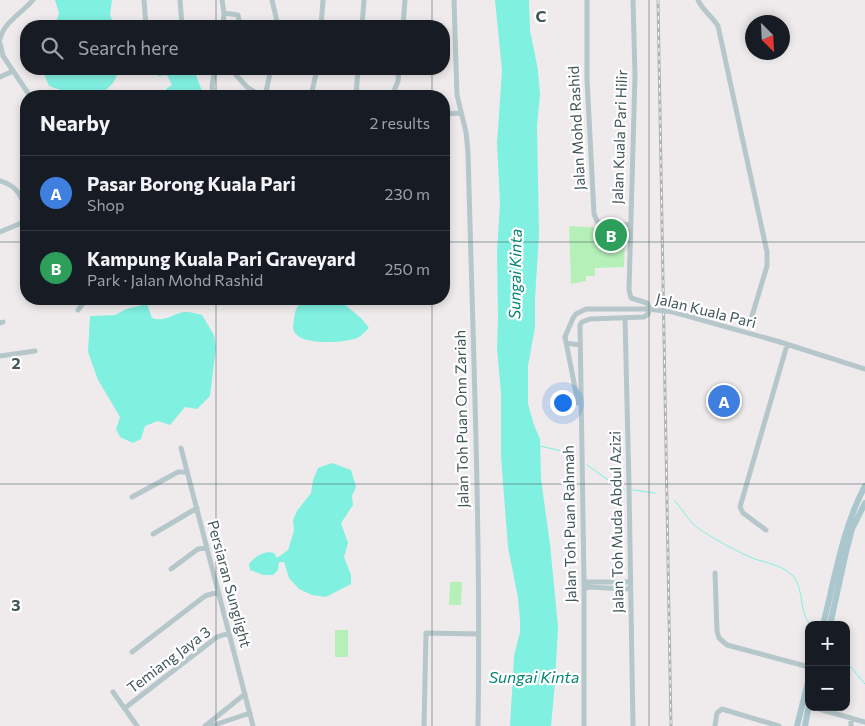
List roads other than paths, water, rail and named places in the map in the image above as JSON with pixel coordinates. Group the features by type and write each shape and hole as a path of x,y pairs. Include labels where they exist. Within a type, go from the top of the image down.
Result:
{"main road":[{"path":"823,621 843,540 865,486"},
{"path":"831,621 852,529 865,503"},
{"path":"797,726 805,694"},
{"path":"805,726 808,711"}],"street":[{"path":"26,90 4,56 0,41 7,24 33,0"},
{"path":"144,0 146,20"},
{"path":"180,0 182,20"},
{"path":"222,0 223,20"},
{"path":"272,0 277,20"},
{"path":"321,20 323,0"},
{"path":"362,20 364,0"},
{"path":"403,20 405,0"},
{"name":"Jalan Toh Puan Onn Zariah","path":"454,0 457,94 466,132 468,152 479,634 478,726"},
{"name":"Jalan Mohd Rashid","path":"587,0 587,79 594,214 597,221 601,223 630,225"},
{"name":"Jalan Kuala Pari Hilir","path":"582,322 590,319 644,317 650,309 647,303 634,300 629,294 635,75 633,0"},
{"path":"698,0 702,9 713,18 718,26 767,252 767,266 749,326"},
{"path":"224,13 238,15 239,20"},
{"path":"0,76 13,71"},
{"path":"212,90 214,75"},
{"path":"236,75 252,90"},
{"path":"265,90 269,75"},
{"path":"312,90 316,75"},
{"path":"356,90 358,75"},
{"path":"395,90 399,75"},
{"path":"450,114 461,113"},
{"path":"0,181 20,194"},
{"path":"0,232 20,224"},
{"path":"78,310 82,305"},
{"name":"Jalan Kuala Pari","path":"580,416 565,337 569,324 576,314 593,308 648,309 673,312 787,345 792,344 865,367"},
{"name":"Jalan Toh Muda Abdul Azizi","path":"625,318 630,486 633,726"},
{"name":"Jalan Toh Puan Rahmah","path":"582,322 580,325 580,416 584,581 584,726"},
{"path":"566,343 580,345"},
{"path":"766,530 743,513 740,507 787,345"},
{"path":"0,356 35,351"},
{"name":"Persiaran Sunglight","path":"181,448 253,726"},
{"path":"132,497 178,472 187,472"},
{"path":"153,534 197,508"},
{"path":"171,569 198,549 207,548"},
{"path":"715,573 717,631 722,642 805,666"},
{"path":"584,581 630,589"},
{"path":"584,590 587,587 621,586 630,582"},
{"path":"132,652 205,596 218,592"},
{"name":"Temiang Jaya 3","path":"125,708 217,637 229,633"},
{"path":"424,726 426,633 479,634"},
{"path":"112,692 137,726"},
{"path":"205,726 245,694"},
{"path":"715,726 717,713 722,709 779,726"},
{"path":"826,711 865,722"},
{"path":"211,726 250,713"},
{"path":"850,726 851,718"}],"water":[{"path":"55,0 112,0 110,15 112,20 57,20 59,13"},
{"name":"Sungai Kinta","path":"495,0 529,0 530,30 538,70 540,95 537,126 539,234 535,327 528,366 528,404 540,439 541,479 550,544 558,627 551,726 510,726 514,656 520,632 520,621 518,598 508,547 501,457 501,394 497,348 497,252 500,204 497,143 502,70"},
{"path":"44,75 117,75 113,83 106,90 60,90 49,86"},
{"path":"167,75 196,75 202,90 166,90 172,85"},
{"path":"147,305 152,318 157,319 186,312 202,315 214,335 216,347 210,396 197,409 185,407 170,425 158,421 145,426 141,439 133,443 120,437 116,429 120,417 98,380 88,352 90,316 115,315 126,309"},
{"path":"299,305 345,305 362,319 369,328 363,334 351,340 323,342 305,339 298,336 294,331 294,316"},
{"path":"332,463 351,470 356,487 352,496 353,505 341,523 348,543 344,557 351,575 351,584 326,597 312,595 299,589 289,578 284,562 279,562 278,570 273,575 263,575 250,570 249,564 260,554 271,552 277,558 288,550 294,531 293,520 297,511 311,493 313,480 318,468"}],"waterway":[{"path":"540,446 566,452 576,459"},
{"path":"587,465 625,490"},
{"path":"633,490 655,493"},
{"path":"675,501 692,523 704,532 752,558 780,567 790,573 799,588 804,614 808,621"},
{"path":"850,666 865,684"}],"railway":[{"path":"658,0 671,726"}],"place":[{"name":"Kampung Kuala Pari Graveyard","path":"611,235"},
{"name":"Pasar Borong Kuala Pari","path":"724,401"}]}
